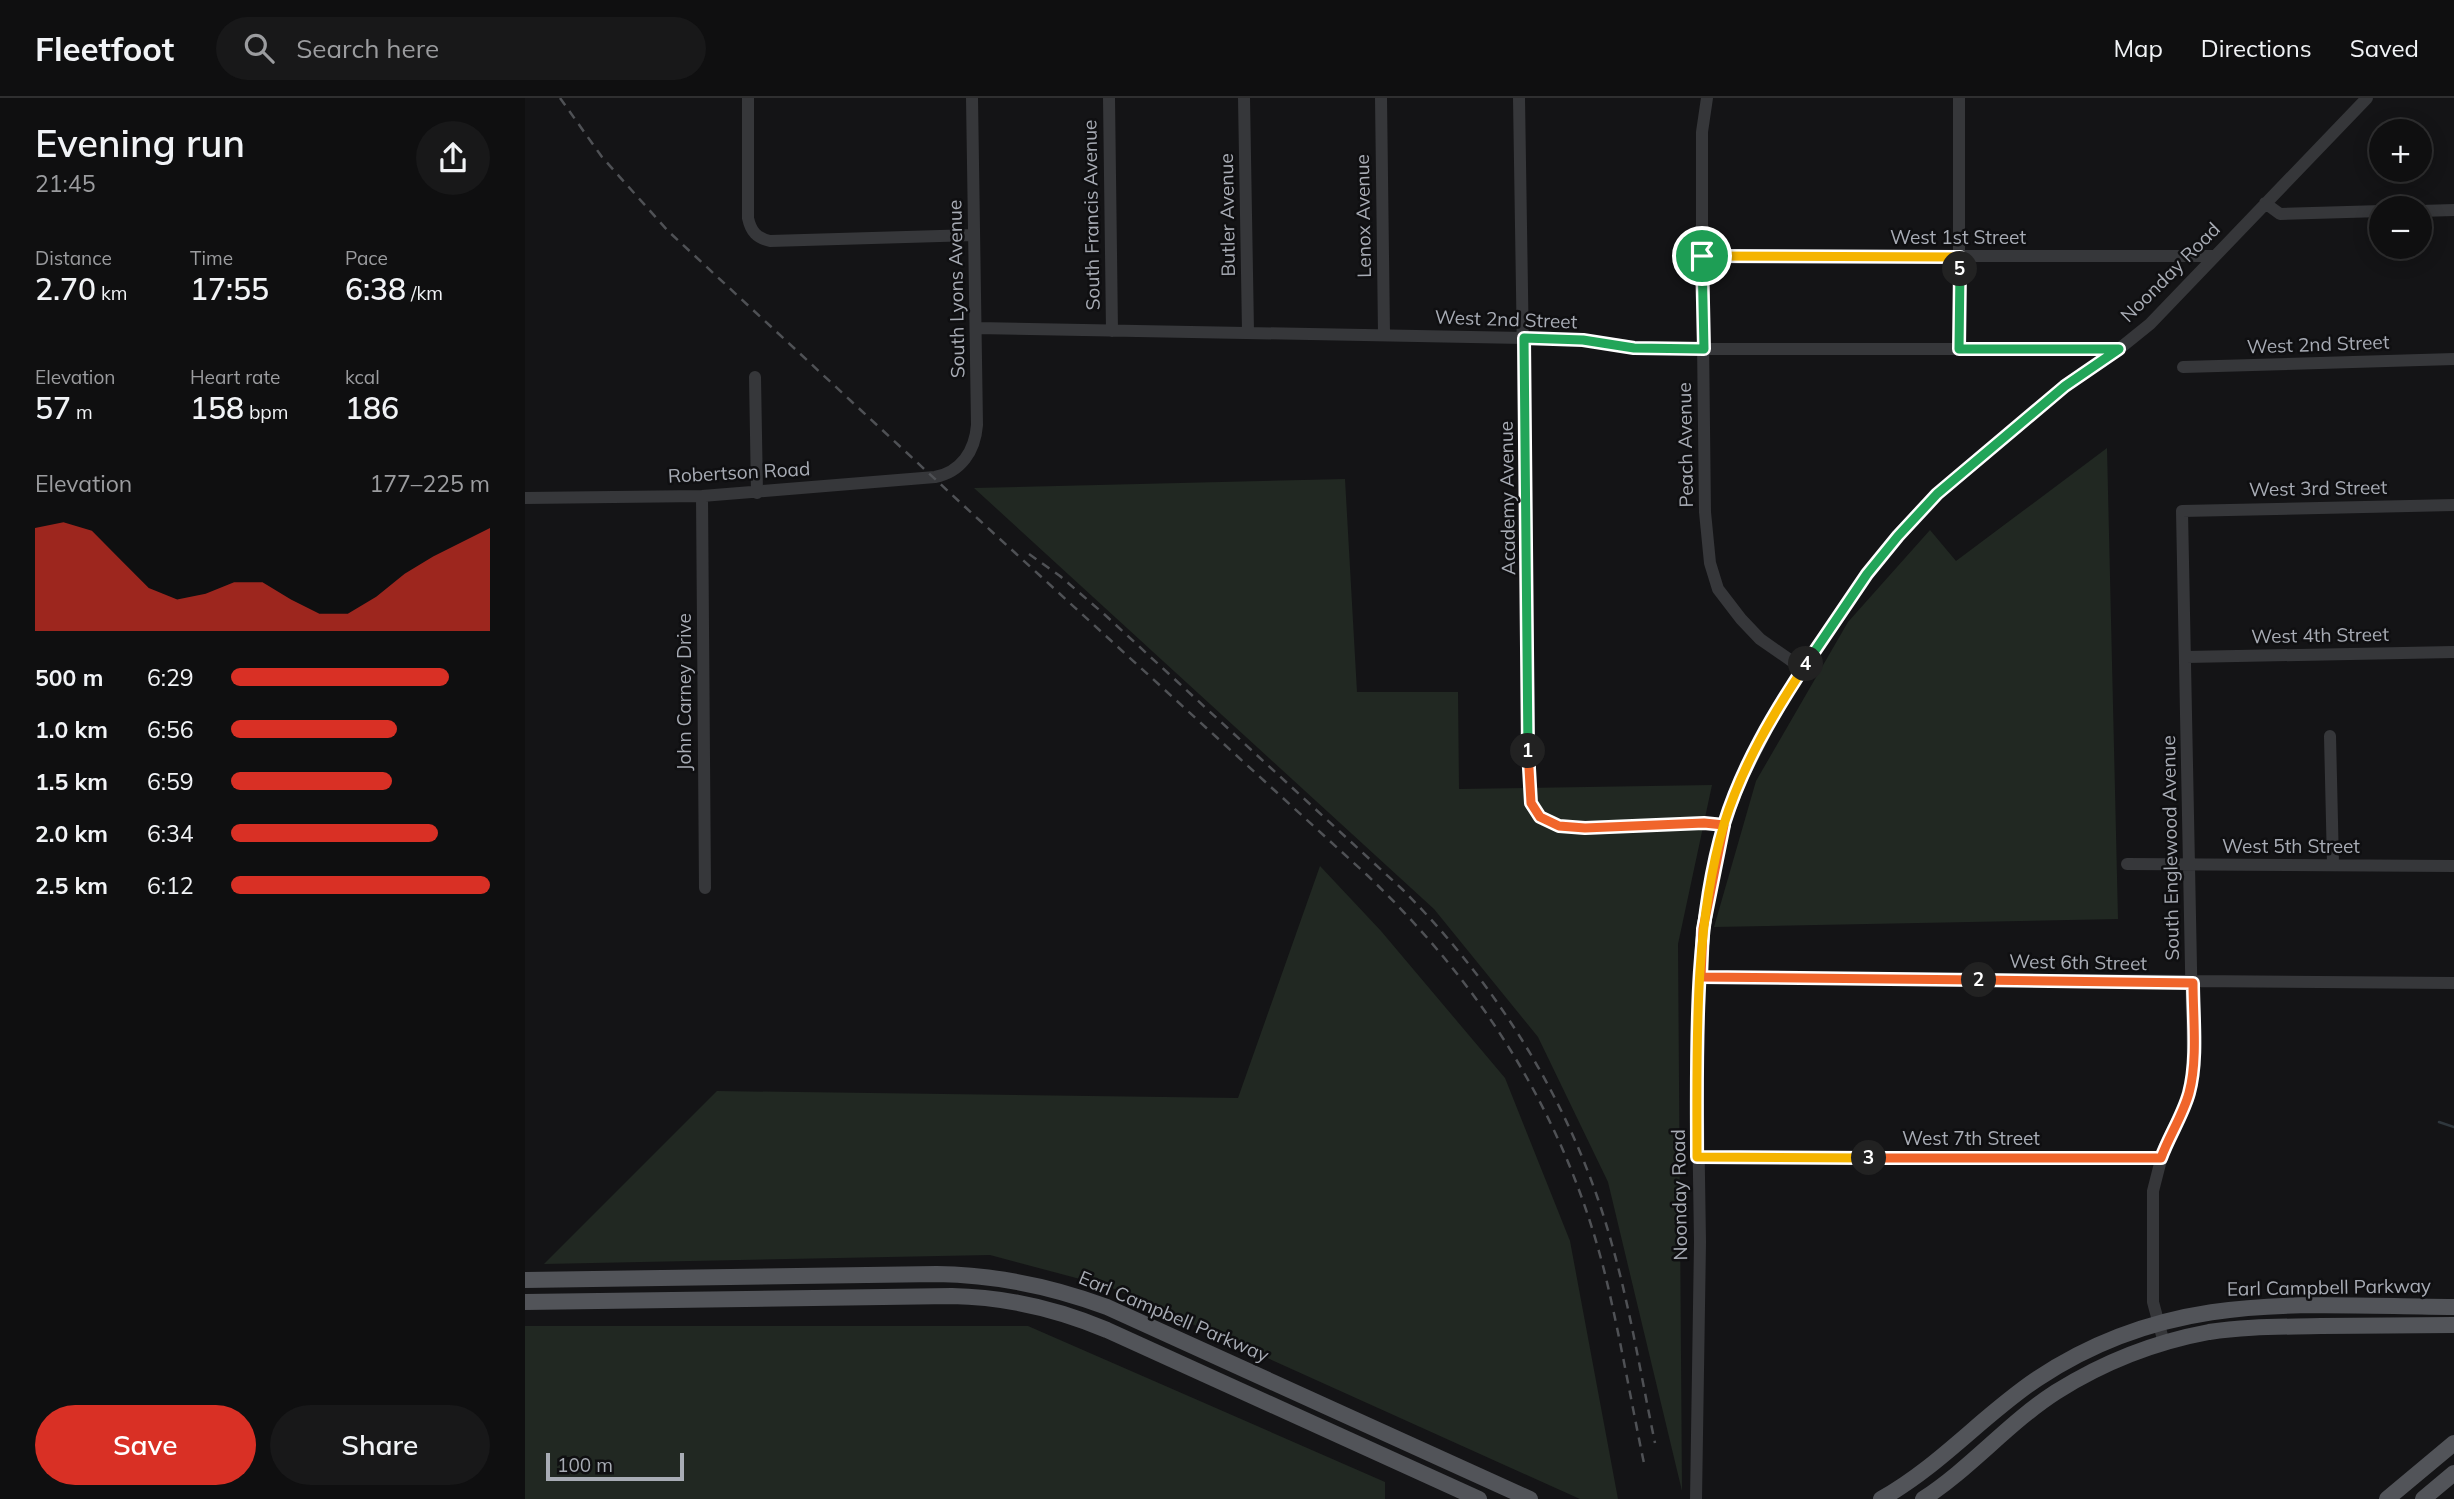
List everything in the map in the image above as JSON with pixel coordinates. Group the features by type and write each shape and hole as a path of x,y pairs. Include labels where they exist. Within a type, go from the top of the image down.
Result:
{"main road":[{"name":"Earl Campbell Parkway","path":"525,1280 970,1275 1036,1284 1107,1307 1530,1499"},
{"path":"968,1296 970,1275"},
{"name":"Earl Campbell Parkway","path":"525,1302 968,1296 1036,1306 1094,1324 1479,1499"},
{"name":"Earl Campbell Parkway","path":"1881,1499 1907,1484 1946,1455 2038,1379 2098,1345 2158,1322 2214,1310 2266,1306 2454,1307"},
{"path":"2266,1306 2266,1327"},
{"path":"2330,1326 2331,1306"},
{"path":"2354,1306 2356,1326"},
{"path":"2394,1326 2395,1307"},
{"name":"Earl Campbell Parkway","path":"1923,1499 1961,1471 2021,1417 2062,1389 2118,1359 2164,1343 2210,1332 2266,1327 2454,1325"},
{"path":"2387,1499 2454,1443"},
{"path":"1946,1455 1961,1471"},
{"path":"2423,1499 2454,1473"}],"street":[{"path":"748,98 750,226 755,234 771,241 974,235"},
{"name":"South Lyons Avenue","path":"953,471 968,456 976,435 972,98"},
{"name":"South Francis Avenue","path":"1109,98 1112,331"},
{"name":"Butler Avenue","path":"1244,98 1248,331"},
{"name":"Lenox Avenue","path":"1381,98 1384,334"},
{"name":"Academy Avenue","path":"1519,98 1529,793 1535,812 1550,823 1567,827 1724,825"},
{"name":"Peach Avenue","path":"1707,98 1702,132 1706,536 1718,589 1741,620 1760,639 1803,669"},
{"path":"1959,98 1959,349"},
{"name":"Noonday Road","path":"1696,1499 1700,1242 1697,1048 1703,929 1724,825 1758,742 1867,574 1937,494 2065,386 2119,349 2178,296 2367,98"},
{"path":"2265,203 2280,214 2369,211"},
{"path":"2432,211 2454,210"},
{"name":"West 1st Street","path":"1702,256 2214,256"},
{"name":"West 2nd Street","path":"975,328 1524,338 1583,340 1634,348 2119,349"},
{"name":"West 2nd Street","path":"2183,367 2454,359"},
{"path":"755,377 757,493"},
{"name":"Robertson Road","path":"525,498 757,493 935,477 953,471"},
{"name":"John Carney Drive","path":"702,496 705,888"},
{"name":"West 3rd Street","path":"2182,511 2454,505"},
{"name":"South Englewood Avenue","path":"2164,1343 2153,1294 2153,1198 2161,1158 2185,1107 2193,1069 2182,511"},
{"name":"West 4th Street","path":"2186,657 2454,652"},
{"path":"2330,736 2333,864"},
{"name":"West 5th Street","path":"2127,864 2454,866"},
{"name":"West 6th Street","path":"1701,977 2454,983"},
{"name":"West 7th Street","path":"1697,1157 2161,1158"}],"shaded area":[{"path":"2107,448 2118,919 1714,927 1756,781 1848,622 1930,530 1956,561"},
{"path":"1345,479 1357,692 1458,692 1459,789 1712,785 1678,944 1682,1491 1608,1182 1538,1037 1434,909 974,488"},
{"path":"1320,866 1381,931 1505,1078 1570,1241 1618,1499 1580,1499 1110,1287 990,1255 544,1264 717,1091 1238,1098"},
{"path":"525,1326 1028,1326 1385,1482 1385,1499 525,1499"}],"waterway":[{"path":"2439,1122 2454,1127"}],"railway":[{"path":"560,98 602,157 668,231 1367,875 1409,917 1447,961 1514,1055 1542,1105 1566,1158 1587,1213 1604,1270 1645,1468"},
{"path":"1029,554 1060,576 1104,614 1402,889 1470,966 1501,1008 1554,1097 1595,1192 1624,1291 1655,1443"}],"route":[{"path":"1702,256 1704,349 1634,348 1583,340 1524,338 1529,793 1535,812 1550,823 1567,827 1704,823 1724,825 1703,929 1701,977 2193,983 2191,1088 2161,1158 1697,1157 1697,1048 1703,929 1712,878 1724,825 1758,742 1828,631 1867,574 1898,536 1937,494 1974,461 2065,386 2119,349 1959,349 1960,257 1702,256"}]}
